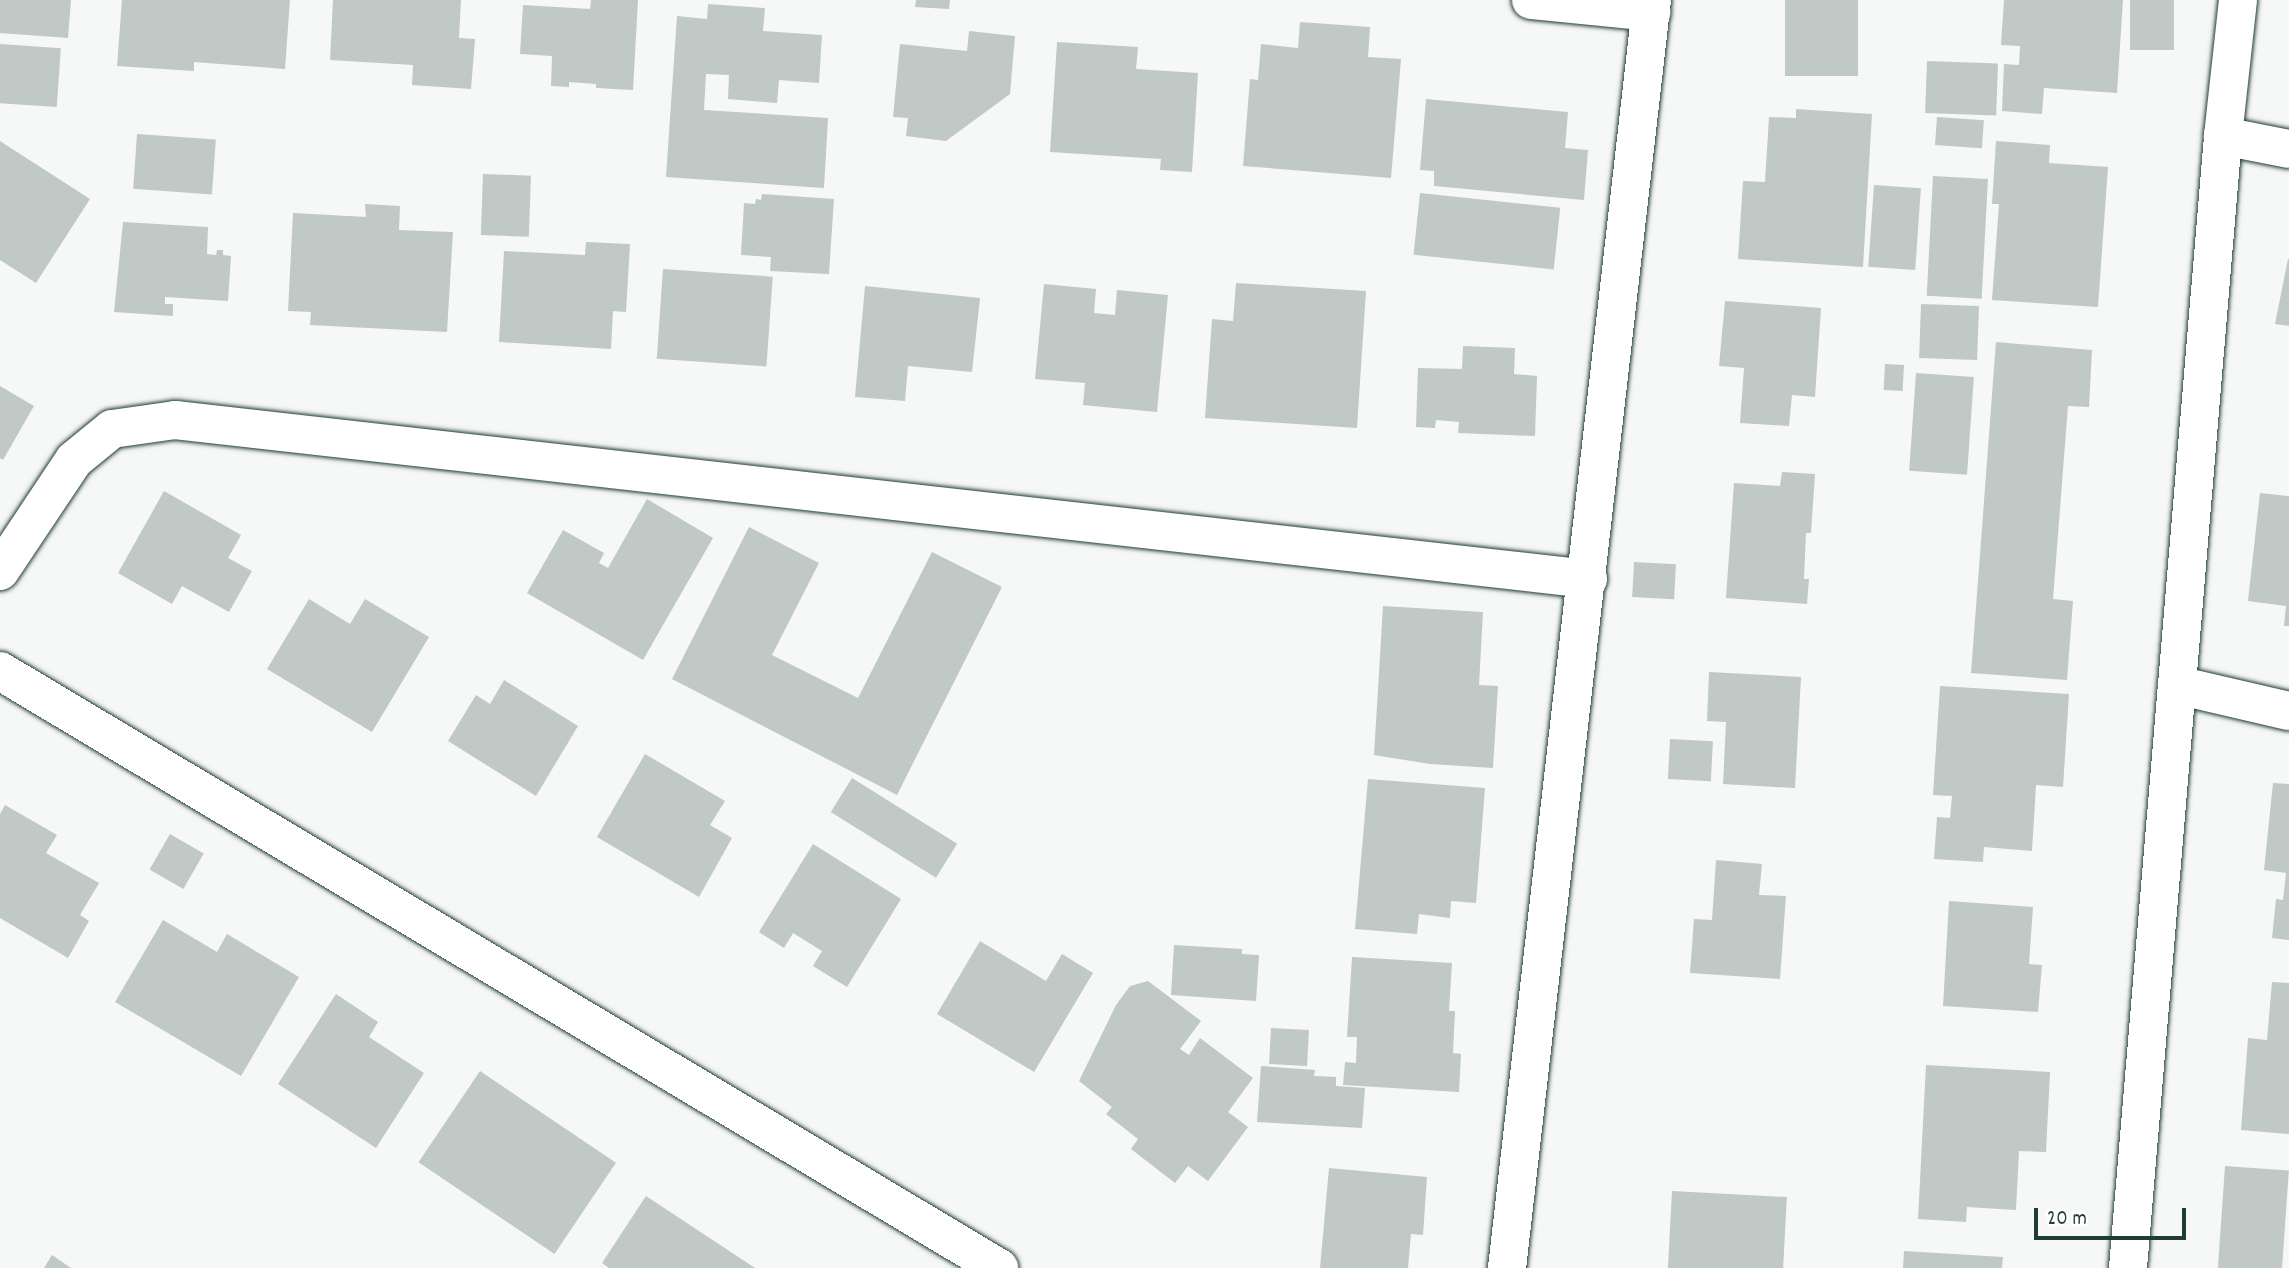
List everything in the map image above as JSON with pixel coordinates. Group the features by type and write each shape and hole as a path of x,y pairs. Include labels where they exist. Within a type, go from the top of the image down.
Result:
{"street":[{"path":"1507,1268 1588,579 1651,6 1531,0"},
{"path":"2128,1268 2223,136 2238,0"},
{"path":"2223,136 2289,149"},
{"path":"0,571 74,460 112,429 175,419 1588,579"},
{"path":"0,671 999,1268"},
{"path":"2177,685 2289,711"}],"building":[{"path":"0,0 71,0 68,38 0,33"},
{"path":"122,0 290,0 285,69 194,62 194,71 117,66"},
{"path":"333,0 461,0 459,38 475,39 471,89 412,85 413,65 330,60"},
{"path":"591,0 638,0 633,90 596,88 596,84 569,82 569,87 551,86 552,56 520,54 523,5 590,9"},
{"path":"916,0 950,0 949,9 915,7"},
{"path":"1785,0 1858,0 1858,76 1785,76"},
{"path":"2004,0 2123,0 2117,93 2044,88 2042,114 2002,111 2004,64 2019,65 2020,46 2001,45"},
{"path":"2130,0 2174,0 2174,50 2130,50"},
{"path":"708,4 765,8 763,31 822,35 819,83 779,80 777,103 728,99 729,75 706,74 704,110 828,118 824,188 666,177 677,16 707,19"},
{"path":"1300,22 1370,27 1368,57 1401,59 1391,178 1243,166 1250,79 1258,80 1261,44 1298,48"},
{"path":"969,31 1015,36 1010,94 946,141 906,136 908,118 893,117 900,44 967,51"},
{"path":"1057,42 1138,47 1136,69 1198,73 1192,172 1160,170 1161,159 1050,152"},
{"path":"0,44 61,48 57,107 0,103"},
{"path":"1927,61 1998,63 1996,115 1925,113"},
{"path":"1426,99 1568,112 1565,148 1588,150 1584,200 1434,186 1434,171 1420,170"},
{"path":"1796,109 1872,114 1863,267 1738,259 1743,181 1765,182 1769,117 1796,118"},
{"path":"1937,117 1984,120 1982,148 1935,145"},
{"path":"137,134 216,140 212,194 133,189"},
{"path":"0,141 90,199 36,283 0,260"},
{"path":"1996,141 2050,145 2049,163 2108,167 2098,307 1992,300 1999,204 1992,204"},
{"path":"483,174 531,176 529,237 481,235"},
{"path":"1933,176 1988,179 1982,299 1927,296"},
{"path":"1874,185 1921,188 1915,270 1868,267"},
{"path":"1420,193 1560,208 1554,269 1414,255"},
{"path":"762,194 834,199 829,274 770,271 771,257 741,255 744,203 755,204 756,199 761,200"},
{"path":"365,204 400,206 399,230 453,232 447,332 310,325 311,312 288,311 293,213 366,217"},
{"path":"123,222 208,227 207,254 216,255 217,250 223,250 223,255 231,256 228,301 165,297 165,304 173,304 173,316 114,312"},
{"path":"586,242 630,244 626,312 613,311 611,349 499,342 504,251 585,255"},
{"path":"2289,259 2289,326 2275,324"},
{"path":"663,269 773,277 766,366 657,359"},
{"path":"1236,283 1366,291 1357,428 1205,418 1212,319 1233,321"},
{"path":"1044,284 1096,289 1094,313 1115,315 1117,290 1168,295 1157,412 1083,405 1085,383 1035,379"},
{"path":"865,286 980,298 972,372 908,366 905,401 855,397"},
{"path":"1725,301 1821,308 1815,397 1792,395 1789,426 1740,423 1744,368 1719,366"},
{"path":"1921,304 1979,306 1977,360 1919,358"},
{"path":"1996,342 2092,350 2089,407 2068,406 2053,599 2073,601 2067,680 1971,673"},
{"path":"1463,346 1515,348 1514,374 1537,376 1535,436 1458,433 1459,422 1436,420 1435,428 1416,427 1418,368 1462,369"},
{"path":"1885,364 1904,365 1903,391 1884,390"},
{"path":"1916,373 1974,377 1967,475 1909,471"},
{"path":"0,386 34,406 3,460 0,458"},
{"path":"1782,472 1815,474 1811,533 1806,533 1804,579 1809,579 1807,604 1726,598 1734,483 1780,486"},
{"path":"164,491 241,535 228,558 252,571 229,612 182,586 172,604 118,573"},
{"path":"2260,493 2289,496 2289,626 2284,626 2286,606 2248,601"},
{"path":"647,499 713,538 643,660 527,593 563,530 604,553 599,563 608,568"},
{"path":"749,527 819,563 772,655 858,698 932,552 1002,587 897,795 672,679"},
{"path":"1634,562 1676,564 1674,599 1632,597"},
{"path":"309,599 350,624 365,599 429,637 372,732 267,669"},
{"path":"1383,606 1483,612 1479,685 1498,686 1493,768 1430,764 1374,755"},
{"path":"1709,672 1801,677 1795,788 1723,784 1726,722 1707,721"},
{"path":"504,680 578,726 536,796 448,741 476,695 490,704"},
{"path":"1940,686 2069,694 2063,787 2036,785 2032,851 1984,847 1983,862 1934,859 1937,817 1950,818 1952,796 1933,795"},
{"path":"1670,739 1713,741 1711,781 1668,779"},
{"path":"645,754 725,801 710,825 732,838 699,897 597,837"},
{"path":"852,778 957,844 936,878 831,812"},
{"path":"1368,779 1485,788 1476,903 1451,901 1450,918 1419,914 1417,934 1355,929"},
{"path":"2273,783 2289,784 2289,940 2272,938 2276,899 2283,900 2286,873 2264,870"},
{"path":"5,805 57,835 46,853 99,883 80,915 89,921 68,958 0,918 0,814"},
{"path":"170,834 204,854 183,889 150,870"},
{"path":"813,844 901,899 847,987 813,966 822,951 793,933 784,948 759,932"},
{"path":"1716,860 1762,864 1759,895 1786,896 1780,979 1690,973 1694,919 1712,920"},
{"path":"1949,901 2033,907 2029,964 2042,965 2038,1012 1943,1006"},
{"path":"163,920 217,952 227,934 299,977 241,1076 115,1002"},
{"path":"980,941 1046,981 1062,954 1093,973 1034,1072 937,1014"},
{"path":"1174,945 1242,949 1242,954 1259,955 1256,1001 1171,995"},
{"path":"1352,957 1452,963 1449,1011 1455,1011 1453,1053 1461,1054 1459,1092 1343,1085 1345,1062 1356,1063 1357,1037 1347,1037"},
{"path":"1148,981 1201,1021 1180,1049 1189,1055 1200,1038 1253,1078 1228,1112 1248,1127 1208,1181 1188,1166 1175,1183 1131,1149 1138,1139 1106,1114 1112,1107 1079,1081 1116,1005 1130,986"},
{"path":"2272,982 2289,983 2289,1134 2241,1130 2248,1038 2267,1040"},
{"path":"336,994 378,1022 369,1037 424,1073 376,1148 278,1084"},
{"path":"1271,1028 1309,1030 1307,1066 1269,1064"},
{"path":"1926,1065 2050,1072 2046,1152 2019,1151 2016,1210 1967,1207 1966,1222 1918,1219"},
{"path":"1261,1066 1315,1070 1314,1076 1336,1077 1336,1086 1365,1088 1362,1128 1257,1122"},
{"path":"480,1071 616,1163 554,1254 418,1162"},
{"path":"2225,1166 2289,1170 2282,1268 2218,1268"},
{"path":"1329,1168 1427,1177 1423,1235 1411,1234 1408,1268 1320,1268"},
{"path":"1672,1191 1787,1197 1783,1268 1668,1268"},
{"path":"646,1196 755,1268 609,1268 602,1263"},
{"path":"1904,1251 2003,1257 2002,1268 1903,1268"},
{"path":"52,1255 71,1268 44,1268"}]}
